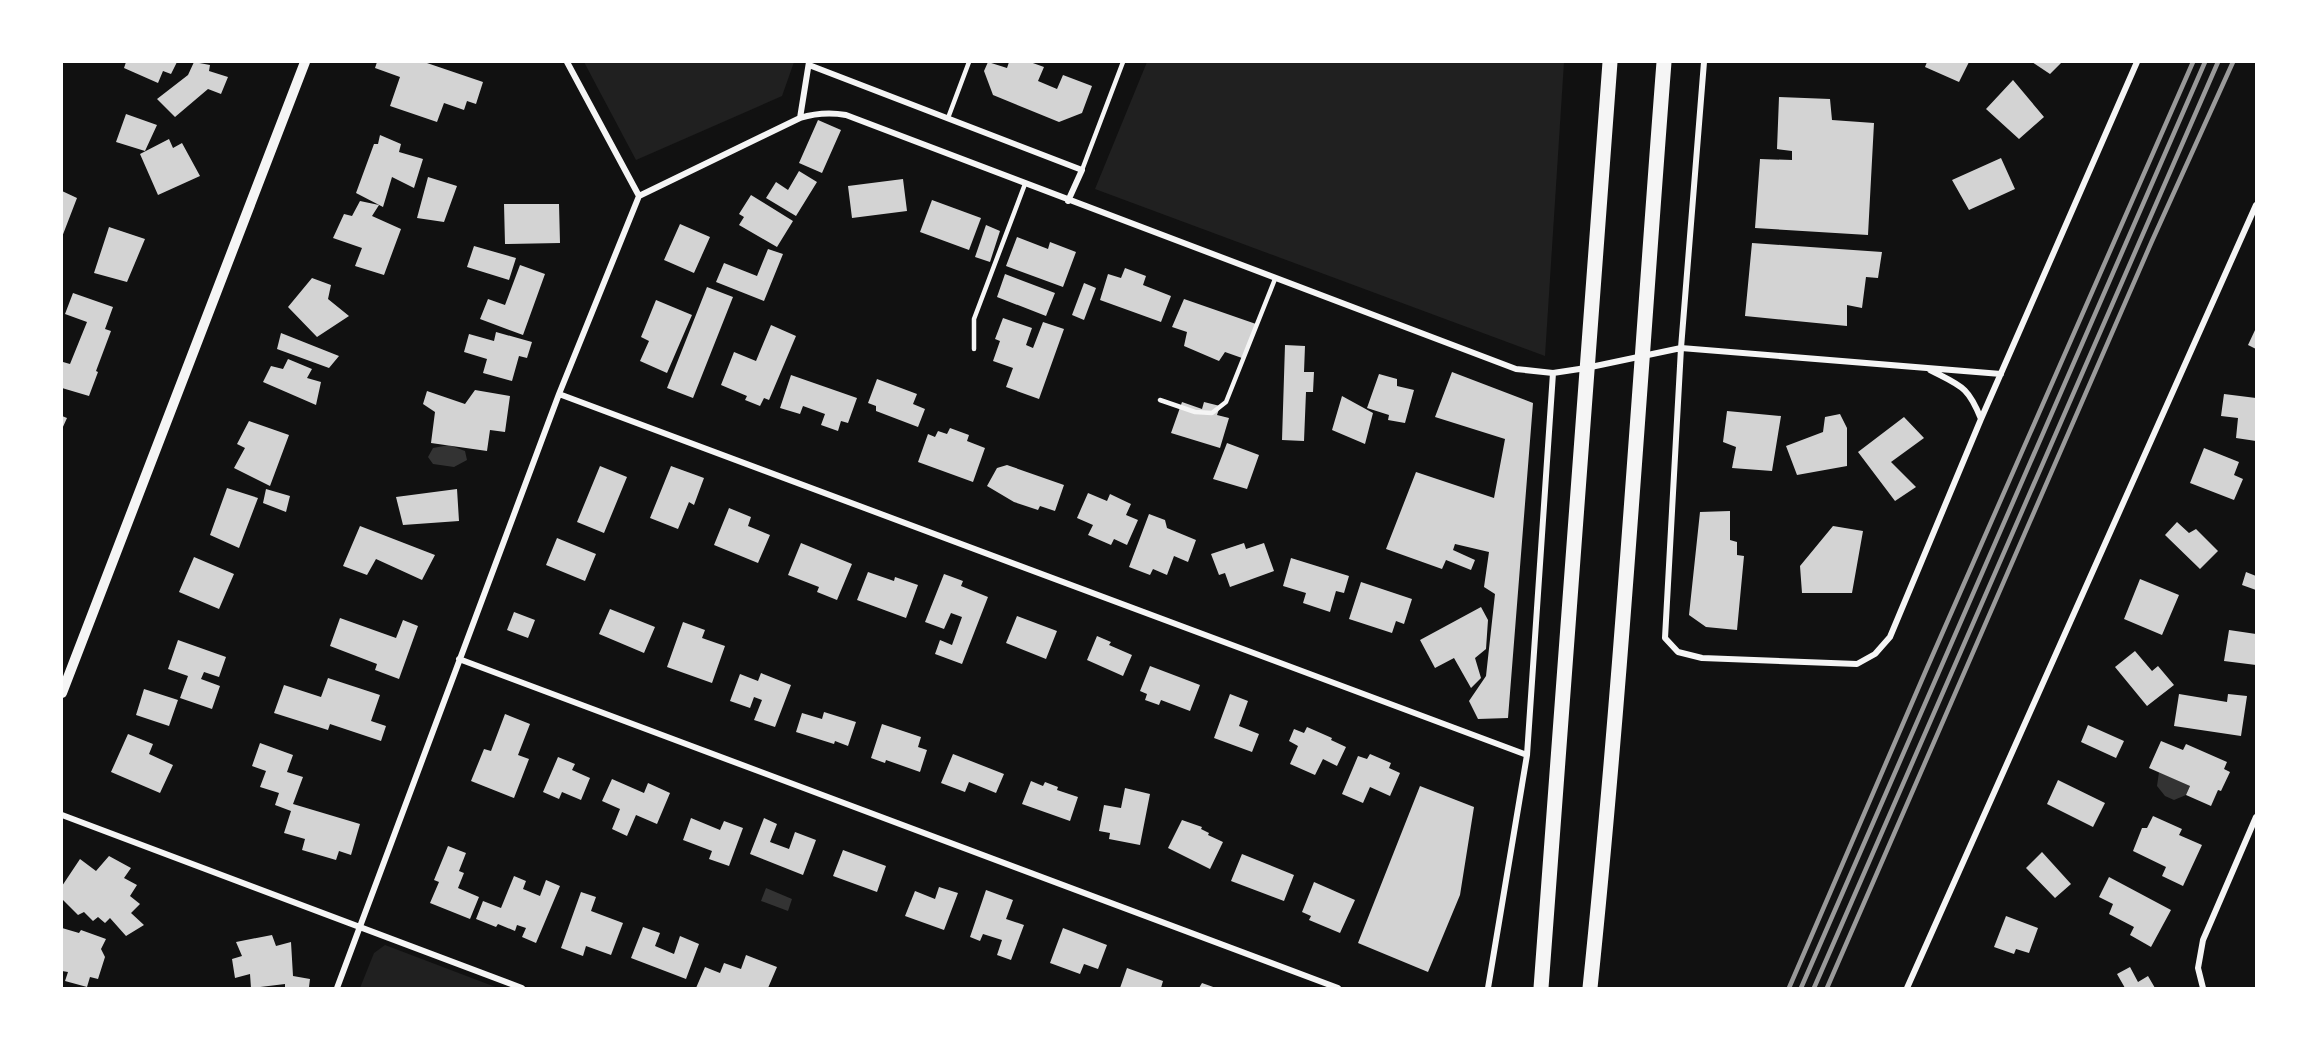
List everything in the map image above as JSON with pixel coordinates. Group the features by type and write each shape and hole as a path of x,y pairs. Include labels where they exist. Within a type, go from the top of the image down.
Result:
{"main road":[{"path":"1541,988 1610,62"},
{"path":"1590,988 1620,655 1664,62"}],"street":[{"path":"62,693 303,62"},
{"path":"567,62 639,196"},
{"path":"1704,62 1681,348 1665,638 1678,652 1702,658 1857,664 1875,654 1890,637 1981,419 2137,62"},
{"path":"800,118 809,63 1082,170 1068,201"},
{"path":"337,988 560,394 639,196 800,118 818,113 846,115 1516,369 1553,373 1681,348 2001,374"},
{"path":"1907,988 2256,205"},
{"path":"1926,368 1963,387 1970,394 1981,419"},
{"path":"1488,988 1527,755 1553,373"},
{"path":"560,394 1527,755"},
{"path":"459,660 1338,988"},
{"path":"62,814 522,988"},
{"path":"2203,988 2198,968 2203,940 2256,817"}],"lane":[{"path":"948,118 969,62"},
{"path":"1082,170 1123,62"},
{"path":"974,349 974,319 1025,184"},
{"path":"1160,400 1195,412 1212,413 1226,402 1275,279"}],"shaded area":[{"path":"584,62 794,62 782,96 636,160"},
{"path":"1147,62 1564,62 1545,356 1095,189"},
{"path":"449,445 465,451 467,460 454,467 433,464 428,457 433,448"},
{"path":"2159,772 2190,786 2186,795 2174,800 2165,796 2157,786"},
{"path":"766,888 792,899 788,911 761,901"},
{"path":"385,945 498,988 360,988 374,953"}],"building":[{"path":"126,62 177,62 171,74 163,71 158,83 124,68"},
{"path":"194,62 210,65 209,71 228,77 221,94 208,89 175,117 157,99 188,75"},
{"path":"377,62 424,62 483,82 476,104 467,101 464,110 444,103 437,122 390,106 400,77 375,68"},
{"path":"988,62 1007,68 1009,62 1030,62 1044,67 1038,81 1057,89 1063,75 1092,86 1082,113 1059,122 993,95 984,71"},
{"path":"1927,62 1969,62 1959,82 1925,67"},
{"path":"2032,62 2062,62 2050,74"},
{"path":"2013,80 2044,117 2019,139 1986,109"},
{"path":"1779,97 1830,99 1832,120 1874,123 1868,235 1755,228 1760,159 1792,160 1792,151 1777,149"},
{"path":"126,114 157,125 145,151 116,142"},
{"path":"818,120 841,130 822,173 799,163"},
{"path":"380,135 401,144 399,152 423,159 414,188 392,177 383,207 356,193 374,144 378,144"},
{"path":"169,139 173,148 182,143 200,176 158,195 140,154"},
{"path":"2001,158 2015,189 1969,210 1952,180"},
{"path":"799,171 817,182 796,216 766,198 776,182 788,190"},
{"path":"428,177 457,186 444,222 417,218"},
{"path":"903,179 907,211 852,218 848,186"},
{"path":"62,191 77,198 62,237"},
{"path":"751,195 793,221 777,247 739,225 744,217 739,214"},
{"path":"932,200 981,218 969,250 920,232"},
{"path":"360,201 379,205 372,216 401,229 384,275 355,266 362,248 333,238 344,214 352,216"},
{"path":"504,204 559,204 560,243 505,244"},
{"path":"680,224 710,237 694,273 664,260"},
{"path":"986,225 1000,231 990,262 975,257"},
{"path":"109,227 145,239 127,282 94,273"},
{"path":"1017,237 1048,249 1050,242 1076,252 1063,287 1006,266"},
{"path":"1752,243 1882,252 1878,278 1866,277 1862,308 1847,305 1847,326 1745,316"},
{"path":"474,246 516,258 509,280 467,267"},
{"path":"768,249 783,254 764,301 716,282 724,263 757,276"},
{"path":"520,265 545,274 523,335 480,319 488,299 505,305"},
{"path":"1125,268 1146,276 1143,285 1171,296 1161,322 1100,300 1108,274 1121,278"},
{"path":"1005,274 1055,293 1046,316 997,297"},
{"path":"312,278 331,285 328,299 349,316 317,337 288,307"},
{"path":"1084,283 1096,288 1084,320 1072,315"},
{"path":"707,287 733,297 693,398 667,388"},
{"path":"73,293 113,307 105,329 111,331 89,396 62,388 63,362 70,364 87,322 65,314"},
{"path":"1184,299 1256,324 1242,358 1225,352 1219,361 1184,346 1187,332 1172,327"},
{"path":"656,300 692,315 667,373 640,361 649,341 641,337"},
{"path":"1003,318 1032,328 1026,345 1033,348 1043,322 1064,329 1039,399 1006,387 1013,368 993,361 1000,341 995,339"},
{"path":"771,325 796,336 769,400 764,398 760,406 745,400 747,396 721,385 734,352 756,361"},
{"path":"2256,328 2256,349 2248,345"},
{"path":"496,332 532,342 527,358 519,356 512,381 483,373 487,359 464,352 469,334 494,341"},
{"path":"281,333 339,356 329,368 277,349"},
{"path":"1285,345 1305,346 1304,372 1314,372 1313,392 1306,392 1304,441 1282,440"},
{"path":"288,359 312,369 307,378 321,382 316,405 263,382 271,366 283,369"},
{"path":"1452,372 1533,403 1508,718 1478,719 1469,701 1486,676 1495,594 1484,587 1489,552 1455,544 1453,550 1475,560 1471,570 1446,560 1442,569 1386,549 1416,472 1494,498 1505,439 1435,417"},
{"path":"1379,374 1397,379 1397,386 1414,390 1405,423 1388,420 1389,415 1367,408"},
{"path":"791,375 857,398 848,423 841,421 838,431 821,425 825,414 803,406 800,414 780,408"},
{"path":"877,379 917,394 913,404 925,409 918,427 876,411 876,406 868,403"},
{"path":"475,390 510,396 505,432 490,430 487,451 431,443 435,412 423,404 427,391 465,404"},
{"path":"2224,394 2256,398 2256,441 2236,438 2238,418 2221,416"},
{"path":"1342,396 1373,413 1365,444 1332,430"},
{"path":"1182,402 1202,409 1204,402 1220,406 1217,415 1229,418 1220,448 1171,433"},
{"path":"1727,411 1781,416 1772,471 1732,468 1736,447 1723,442"},
{"path":"1840,414 1847,428 1847,466 1797,475 1786,446 1823,432 1825,417"},
{"path":"62,416 67,418 62,429"},
{"path":"1904,417 1924,438 1891,462 1916,487 1895,501 1858,452"},
{"path":"249,421 289,435 270,486 234,468 245,448 237,444"},
{"path":"950,428 969,435 967,441 985,448 973,482 918,462 928,434 935,437 938,431 947,434"},
{"path":"1227,443 1259,455 1247,489 1213,479"},
{"path":"2204,448 2239,462 2234,475 2243,479 2234,500 2190,483"},
{"path":"1007,465 1064,485 1055,511 1040,506 1038,510 1014,502 987,486 997,468"},
{"path":"600,466 627,477 604,533 577,522"},
{"path":"671,466 704,478 694,505 689,502 678,529 650,518"},
{"path":"227,488 258,498 239,548 210,535"},
{"path":"266,489 290,496 286,512 263,503"},
{"path":"457,489 459,521 403,525 396,497"},
{"path":"1088,493 1107,501 1110,494 1131,504 1126,515 1138,520 1127,545 1114,539 1111,545 1088,535 1093,525 1077,518"},
{"path":"729,508 751,517 748,526 770,535 758,563 714,545"},
{"path":"1730,511 1730,540 1737,542 1737,555 1744,556 1737,630 1706,627 1689,615 1700,512"},
{"path":"1149,514 1165,520 1167,528 1196,540 1188,562 1174,556 1167,575 1153,569 1150,575 1129,567"},
{"path":"2177,522 2189,533 2196,529 2218,551 2200,569 2165,535"},
{"path":"360,526 435,555 422,580 376,559 367,575 343,566"},
{"path":"1833,526 1863,531 1852,593 1802,593 1800,566"},
{"path":"557,538 596,554 585,581 546,565"},
{"path":"801,543 852,564 837,600 817,592 819,587 788,575"},
{"path":"1244,543 1246,549 1264,543 1274,571 1230,587 1225,573 1219,575 1211,554"},
{"path":"194,557 234,574 219,609 179,592"},
{"path":"1291,558 1349,576 1344,593 1336,591 1330,612 1303,603 1306,593 1283,586"},
{"path":"868,572 894,581 895,577 918,585 906,618 857,600"},
{"path":"2246,572 2256,576 2256,590 2242,585"},
{"path":"944,574 963,581 961,586 988,597 962,664 935,654 940,640 952,645 962,617 951,613 944,629 925,622"},
{"path":"2140,579 2179,595 2162,635 2124,619"},
{"path":"1361,582 1412,599 1404,624 1396,621 1392,633 1349,619"},
{"path":"1481,607 1488,620 1486,649 1475,658 1481,678 1471,688 1454,658 1435,668 1420,640"},
{"path":"610,609 655,627 644,653 599,634"},
{"path":"514,612 535,620 528,638 507,630"},
{"path":"1017,616 1057,631 1046,659 1006,643"},
{"path":"340,618 396,638 403,620 418,626 399,679 375,670 377,664 330,646"},
{"path":"683,622 705,630 702,638 725,646 712,683 667,667"},
{"path":"2229,630 2256,634 2256,665 2224,661"},
{"path":"1097,636 1111,642 1109,645 1132,655 1123,676 1087,660"},
{"path":"178,640 226,657 219,677 204,672 201,679 220,686 212,709 180,698 188,676 168,669"},
{"path":"2135,651 2152,671 2158,666 2174,685 2147,706 2115,667"},
{"path":"1150,666 1200,685 1190,711 1161,700 1159,705 1145,700 1147,694 1140,691"},
{"path":"761,673 791,685 775,727 754,720 762,700 754,697 750,708 730,701 740,674 758,681"},
{"path":"328,678 380,695 371,721 386,726 381,741 330,724 328,730 274,713 284,685 321,697"},
{"path":"144,689 178,700 169,726 136,715"},
{"path":"1230,694 1248,701 1239,726 1259,734 1252,752 1214,738"},
{"path":"2179,694 2227,702 2228,694 2247,696 2241,736 2174,726"},
{"path":"824,712 856,722 848,746 796,732 802,713 822,719"},
{"path":"505,714 530,724 518,755 529,759 514,798 471,781 484,749 491,751"},
{"path":"882,724 921,737 918,747 927,750 920,772 886,760 885,763 871,758"},
{"path":"2088,725 2124,741 2116,758 2081,742"},
{"path":"1307,727 1346,747 1337,766 1323,759 1315,775 1290,764 1298,746 1289,741 1294,729 1304,733"},
{"path":"128,734 153,744 149,754 173,765 160,793 111,772"},
{"path":"2161,741 2183,750 2186,744 2227,762 2224,769 2230,772 2211,806 2186,795 2190,786 2149,768"},
{"path":"260,743 293,755 287,772 303,777 293,804 360,824 351,855 339,851 336,860 302,850 305,839 284,833 291,811 275,805 279,793 260,787 266,771 252,766"},
{"path":"953,754 1004,774 996,793 969,782 965,792 941,783"},
{"path":"1370,754 1391,763 1389,768 1400,773 1390,796 1370,787 1363,803 1342,794 1358,756 1367,759"},
{"path":"558,757 575,764 572,770 590,778 581,800 562,792 559,799 543,792"},
{"path":"612,779 644,793 648,783 670,793 657,824 636,815 627,836 612,829 620,809 602,801"},
{"path":"2058,780 2105,803 2093,827 2047,804"},
{"path":"1031,781 1043,786 1045,782 1058,787 1057,790 1078,797 1070,821 1022,804"},
{"path":"1420,786 1474,807 1460,895 1428,972 1358,943"},
{"path":"1125,788 1150,794 1140,845 1109,839 1110,833 1099,831 1104,805 1121,808"},
{"path":"2153,816 2182,829 2179,835 2202,845 2183,886 2162,876 2166,867 2133,851 2142,828 2147,828"},
{"path":"691,818 720,830 724,821 743,828 729,866 709,859 712,851 683,840"},
{"path":"764,818 777,824 770,842 789,849 795,832 816,840 803,875 750,854"},
{"path":"1182,820 1202,827 1201,829 1209,833 1208,835 1223,842 1210,869 1168,848"},
{"path":"448,846 466,853 459,871 464,873 458,888 479,897 470,919 430,903 439,882 434,880"},
{"path":"843,850 886,866 877,892 833,876"},
{"path":"2042,852 2071,884 2055,898 2026,868"},
{"path":"1242,854 1294,875 1284,901 1231,881"},
{"path":"109,856 131,868 124,878 137,885 130,896 140,904 131,913 144,925 126,936 110,918 105,923 98,917 93,921 84,912 78,915 62,899 62,886 80,859 96,871"},
{"path":"514,876 526,881 523,889 540,896 546,880 560,886 536,943 522,937 526,928 517,925 515,931 476,919 483,901 501,908"},
{"path":"2109,877 2171,910 2151,947 2130,935 2134,927 2109,914 2113,904 2099,897"},
{"path":"1314,882 1355,900 1340,933 1309,920 1311,916 1302,912"},
{"path":"939,887 958,893 944,930 905,916 915,891 935,899"},
{"path":"986,890 1013,900 1006,919 1024,925 1011,960 997,955 1002,940 983,934 980,941 970,937"},
{"path":"581,892 596,897 591,911 623,923 611,955 586,946 583,956 561,948"},
{"path":"2006,916 2038,928 2029,953 2016,949 2014,954 1994,947"},
{"path":"643,927 660,933 655,946 674,954 680,936 699,944 686,979 631,958"},
{"path":"62,928 79,933 81,930 106,939 101,949 105,957 98,979 90,977 87,987 65,981 68,972 62,971"},
{"path":"1063,928 1107,945 1098,969 1084,964 1080,974 1050,963"},
{"path":"272,935 276,946 291,942 293,976 310,979 309,987 285,988 285,984 251,988 250,974 235,978 232,959 242,956 236,942"},
{"path":"746,955 777,967 768,988 696,988 705,967 720,973 724,963 741,969"},
{"path":"2130,967 2138,982 2148,976 2155,988 2125,988 2117,974"},
{"path":"1127,968 1163,981 1161,988 1120,988"},
{"path":"1202,983 1216,988 1199,988"}],"railway":[{"path":"1789,988 2193,62"},
{"path":"1801,988 2205,62"},
{"path":"1814,988 2218,62"},
{"path":"1827,988 2152,241 2233,62"}]}
